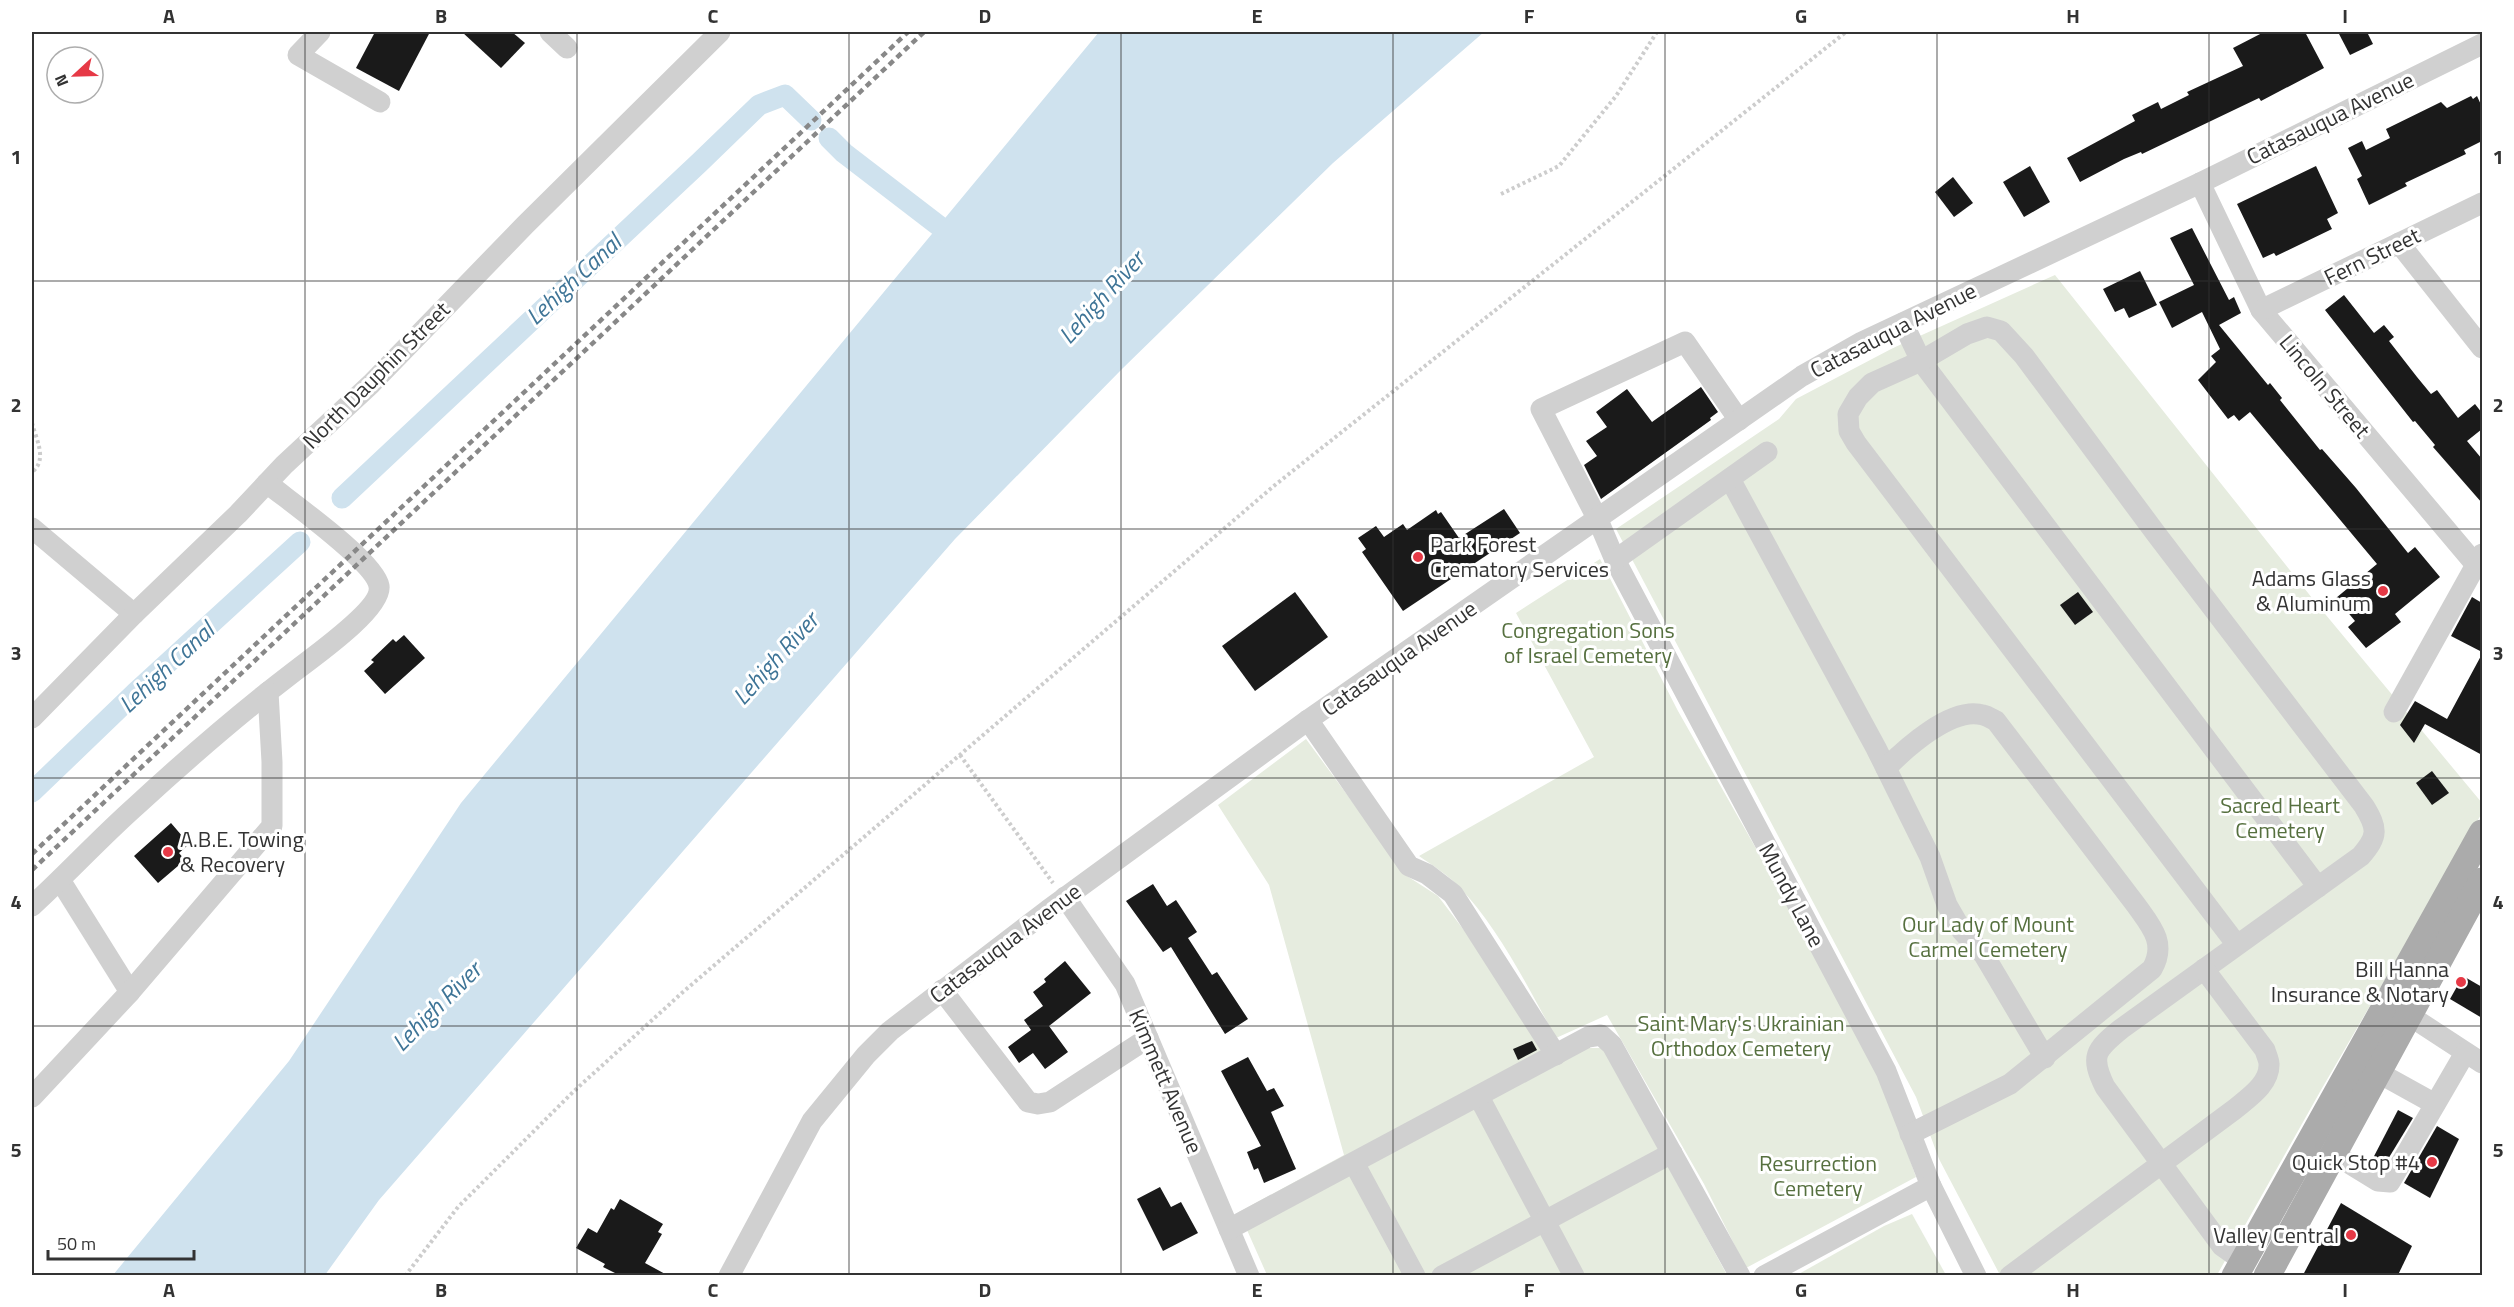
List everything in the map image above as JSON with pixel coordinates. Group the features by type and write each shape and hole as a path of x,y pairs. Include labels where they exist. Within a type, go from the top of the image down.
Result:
{"main road":[{"path":"2239,1268 2482,833"},
{"path":"2267,1275 2482,881"}],"street":[{"path":"320,32 298,55 380,102"},
{"path":"550,32 567,48"},
{"name":"North Dauphin Street","path":"32,718 134,614 371,384 525,225 720,32"},
{"name":"Catasauqua Avenue","path":"729,1275 812,1121 832,1094 890,1031 1065,897 1308,720 1802,376 1862,342 2480,51"},
{"name":"Lincoln Street","path":"2200,183 2261,310 2480,562"},
{"name":"Fern Street","path":"2261,310 2482,204"},
{"path":"2399,243 2482,348"},
{"path":"1903,323 1921,362 2318,887"},
{"path":"2237,945 1856,443 1849,431 1848,414 1858,397 1872,383 1921,362 1967,334 1987,327 2001,331 2024,356 2373,820 2375,834 2371,844 2361,856 2103,1043 2096,1056 2095,1067 2104,1087 2239,1268"},
{"name":"Mundy Lane","path":"1739,420 1685,342 1541,409 1598,520 1615,560 1886,1071 1931,1186 1976,1275"},
{"path":"1615,560 1767,452"},
{"path":"1730,479 1886,768 1930,857 1947,905 1962,931 1984,955 2045,1058"},
{"path":"32,906 136,806 268,692 351,628 379,596 380,587 376,576 362,560 267,483"},
{"path":"32,528 134,614"},
{"path":"2394,712 2480,562"},
{"path":"32,1097 130,992 272,826 272,762 268,692"},
{"path":"1886,768 1916,740 1949,720 1966,715 1982,714 1996,721 2136,905 2157,937 2159,952 2152,969 2045,1058 1996,1093 1910,1134"},
{"path":"1308,720 1409,866 1427,874 1453,894 1556,1055"},
{"path":"60,880 130,992"},
{"name":"Kimmett Avenue","path":"1065,897 1125,984 1249,1275"},
{"path":"2010,1275 2256,1092 2265,1078 2269,1064 2265,1050 2204,969"},
{"path":"942,990 1028,1102 1038,1104 1050,1102 1148,1038"},
{"path":"2334,1155 2379,1181 2390,1182 2435,1104 2474,1058 2410,1016"},
{"path":"1229,1229 1588,1037 1601,1035 1612,1045 1740,1275"},
{"path":"2379,1073 2435,1104"},
{"path":"1479,1097 1574,1275"},
{"path":"1442,1275 1672,1153"},
{"path":"1354,1163 1415,1275"},
{"path":"1764,1275 1931,1186"}],"path":[{"path":"1501,194 1559,166 1616,96 1657,32"},
{"path":"405,1275 458,1207 573,1092 683,992 1275,485 1846,32"},
{"path":"32,423 40,459 39,466 32,472"},
{"path":"960,754 1065,897"}],"green space":[{"name":"Sacred Heart Cemetery","path":"2055,275 2316,603 2482,803 2482,813 2321,1090 2217,1275 2000,1275 1939,1159 1916,1097 1616,529 1779,419 1796,399 1893,348"},
{"path":"1600,559 1678,711 1854,1021 1884,1087 1916,1177 1746,1268 1704,1184 1607,1015 1556,1038 1512,959 1487,920 1455,883 1419,856 1594,757 1516,613"},
{"path":"1306,739 1407,876 1438,896 1476,946 1555,1066 1584,1048 1604,1048 1727,1275 1267,1275 1239,1212 1344,1155 1269,885 1218,805"},
{"path":"1912,1214 1946,1275 1797,1275 1884,1226"}],"water":[{"name":"Lehigh River","path":"1099,32 1484,32 1333,163 1122,369 955,539 379,1200 325,1275 113,1275 289,1061 461,803"}],"building":[{"path":"375,32 430,32 399,91 356,68"},
{"path":"462,32 512,32 525,43 501,68"},
{"path":"2264,32 2305,32 2324,68 2261,101 2259,98 2142,154 2141,152 2124,159 2080,182 2067,158 2135,121 2132,115 2158,102 2161,109 2189,95 2187,92 2243,66 2233,48"},
{"path":"2338,32 2367,32 2373,44 2350,55"},
{"path":"2471,96 2473,99 2477,96 2482,107 2482,141 2464,150 2466,154 2405,183 2407,186 2369,205 2357,179 2362,176 2348,148 2362,141 2366,150 2390,138 2386,129 2441,102 2447,108"},
{"path":"2030,166 2050,202 2024,217 2003,182"},
{"path":"2316,166 2338,213 2327,219 2332,229 2276,256 2274,253 2263,258 2237,204"},
{"path":"1953,177 1973,203 1954,217 1935,192"},
{"path":"2192,228 2229,300 2234,297 2241,313 2219,325 2268,385 2270,383 2282,398 2280,400 2320,450 2322,449 2356,488 2408,553 2415,547 2440,577 2395,614 2401,622 2366,648 2348,627 2355,621 2336,598 2377,564 2250,412 2239,421 2234,415 2228,419 2198,380 2216,362 2211,356 2220,349 2202,312 2172,328 2159,302 2194,285 2170,238"},
{"path":"2140,271 2157,305 2129,318 2124,308 2115,312 2103,289"},
{"path":"2344,295 2374,333 2384,325 2394,337 2389,341 2417,377 2431,394 2437,390 2458,418 2475,404 2482,413 2482,429 2467,441 2482,459 2482,503 2433,447 2435,445 2415,421 2413,422 2325,310"},
{"path":"1701,387 1718,412 1710,418 1711,420 1601,499 1584,465 1597,456 1586,441 1607,427 1596,412 1627,389 1652,422"},
{"name":"Park Forest Crematory Services","path":"1504,509 1520,533 1403,611 1362,552 1366,549 1358,538 1376,526 1384,537 1403,524 1407,530 1436,510 1438,514 1441,512 1459,538"},
{"path":"1295,592 1328,637 1255,691 1222,646"},
{"path":"2078,592 2093,612 2075,625 2060,605"},
{"path":"2472,597 2482,603 2482,652 2451,636"},
{"path":"404,635 425,658 385,694 364,671 374,662 371,660 393,639 396,642"},
{"path":"2482,654 2482,755 2425,724 2414,743 2400,725 2415,701 2447,719"},
{"path":"2432,771 2449,793 2432,805 2416,783"},
{"path":"171,823 189,844 179,853 185,860 158,883 134,856"},
{"path":"1153,884 1167,906 1176,900 1197,932 1188,938 1212,975 1217,972 1248,1019 1225,1034 1171,947 1163,952 1126,901"},
{"path":"1065,961 1091,993 1049,1026 1068,1052 1045,1069 1033,1053 1019,1063 1008,1047 1031,1030 1024,1020 1043,1006 1033,992 1046,982 1044,979"},
{"path":"2463,976 2482,987 2482,1018 2450,999"},
{"path":"1532,1041 1537,1050 1518,1060 1513,1049"},
{"path":"1248,1057 1267,1091 1274,1088 1284,1106 1271,1112 1296,1169 1264,1183 1258,1168 1254,1170 1247,1152 1261,1146 1221,1071"},
{"path":"2398,1110 2413,1118 2382,1169 2371,1162"},
{"name":"Quick Stop #4","path":"2437,1126 2459,1139 2430,1198 2404,1183"},
{"path":"1160,1187 1171,1207 1181,1202 1198,1233 1163,1251 1137,1199"},
{"path":"620,1199 663,1224 658,1232 662,1234 645,1263 667,1275 619,1275 603,1267 605,1264 576,1248 588,1228 597,1233 611,1208 614,1210"},
{"name":"Valley Central","path":"2341,1203 2412,1246 2398,1275 2303,1275"}],"waterway":[{"name":"Lehigh Canal","path":"342,498 759,105 785,95 811,120"},
{"name":"Lehigh Canal","path":"829,138 844,153 960,242"},
{"name":"Lehigh Canal","path":"32,792 135,693 300,542"}],"railway":[{"path":"32,854 908,32"},
{"path":"32,870 924,32"}],"place":[{"name":"Park Forest Crematory Services","path":"1418,557"},
{"name":"Adams Glass & Aluminum","path":"2383,591"},
{"name":"A.B.E. Towing & Recovery","path":"168,852"},
{"name":"Bill Hanna Insurance & Notary","path":"2461,982"},
{"name":"Quick Stop #4","path":"2432,1162"},
{"name":"Valley Central","path":"2351,1235"}],"park label":[{"name":"Congregation Sons of Israel Cemetery","path":"1588,642"},
{"name":"Our Lady of Mount Carmel Cemetery","path":"1988,936"},
{"name":"Saint Mary's Ukrainian Orthodox Cemetery","path":"1741,1036"},
{"name":"Resurrection Cemetery","path":"1818,1176"}]}
